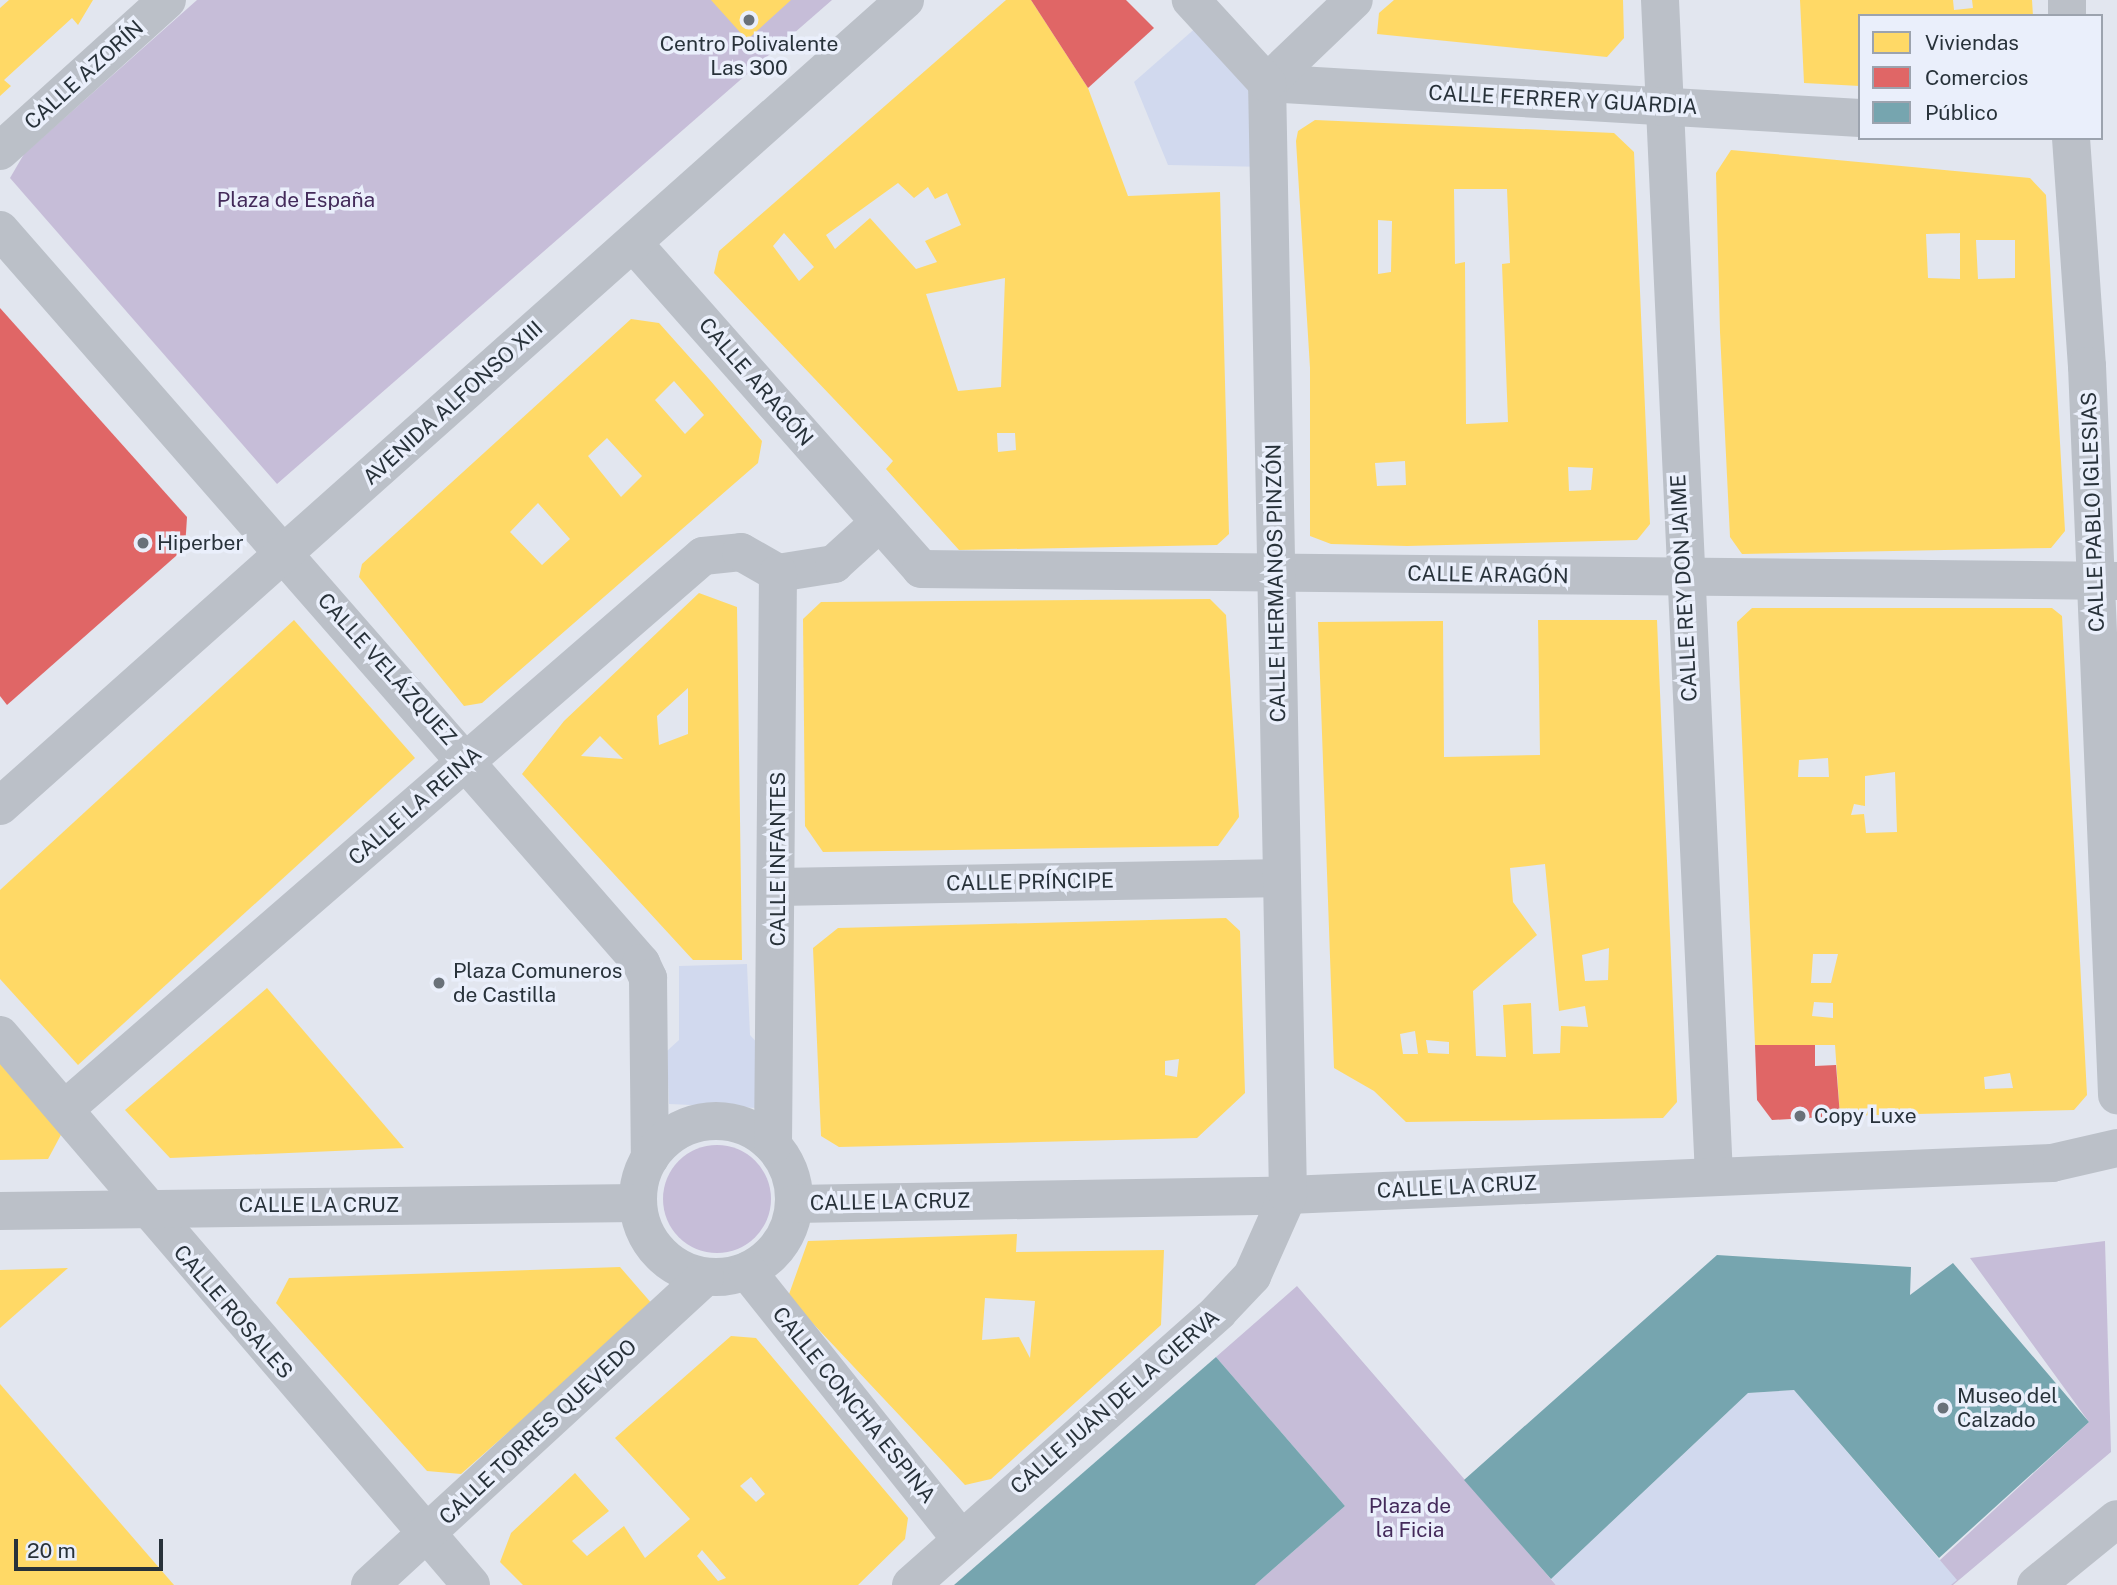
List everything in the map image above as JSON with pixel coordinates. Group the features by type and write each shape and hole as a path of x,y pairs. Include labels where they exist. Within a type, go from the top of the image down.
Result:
{"street":[{"name":"CALLE AZORÍN","path":"0,150 167,0"},
{"name":"AVENIDA ALFONSO XIII","path":"0,806 905,0"},
{"path":"1191,0 1267,83 1354,0"},
{"name":"CALLE REY DON JAIME","path":"1660,0 1662,105 1683,577 1713,1176"},
{"name":"CALLE FERRER Y GUARDIA","path":"1267,83 1858,118"},
{"name":"CALLE HERMANOS PINZÓN","path":"1267,83 1288,1195"},
{"name":"CALLE PABLO IGLESIAS","path":"2071,140 2102,366 2117,1095"},
{"name":"CALLE VELÁZQUEZ","path":"0,230 283,554 468,760 645,970 650,1158"},
{"name":"CALLE ARAGÓN","path":"633,243 921,569 2106,581"},
{"path":"778,573 834,564 880,522"},
{"name":"CALLE LA REINA","path":"66,1108 703,556 741,552 778,573"},
{"name":"CALLE INFANTES","path":"773,1145 778,887 778,573"},
{"name":"CALLE PRÍNCIPE","path":"778,887 1282,878"},
{"name":"CALLE ROSALES","path":"0,1035 66,1108 142,1207 425,1537 471,1585"},
{"path":"708,1121 743,1126 773,1145 785,1162 794,1204 785,1237 747,1271 705,1277 658,1252 638,1203 650,1158 674,1133 708,1121"},
{"name":"CALLE LA CRUZ","path":"794,1204 1288,1195 2052,1164 2117,1148"},
{"name":"CALLE JUAN DE LA CIERVA","path":"911,1585 960,1538 1218,1312 1252,1276 1288,1195"},
{"name":"CALLE LA CRUZ","path":"0,1211 142,1207 638,1203"},
{"name":"CALLE CONCHA ESPINA","path":"747,1271 960,1538"},
{"name":"CALLE TORRES QUEVEDO","path":"370,1585 705,1277"},
{"path":"2036,1585 2117,1520"}],"green space":[{"name":"Plaza de España","path":"197,0 832,0 277,484 10,178 24,154"},
{"path":"717,1145 738,1149 755,1161 767,1178 771,1199 767,1220 755,1237 738,1249 717,1253 696,1249 679,1237 667,1220 663,1199 667,1178 679,1161 696,1149"},
{"path":"2105,1241 2111,1452 1953,1585 1913,1585 2089,1422 1970,1258"},
{"name":"Plaza de la Ficia","path":"1297,1286 1556,1585 1255,1585 1345,1506 1216,1357"}],"shaded area":[{"path":"1207,18 1267,83 1268,167 1168,165 1134,82"},
{"name":"Plaza Comuneros de Castilla","path":"747,964 750,1035 761,1047 758,1108 669,1104 667,1051 679,1040 679,966"},
{"path":"1794,1390 1957,1580 1951,1585 1556,1585 1551,1579 1748,1393"}],"building: Viviendas":[{"path":"9,0 93,0 78,25 72,18 4,80 11,86 0,96 0,8"},
{"name":"Centro Polivalente Las 300","path":"711,0 791,0 747,40"},
{"path":"1006,0 1031,0 1088,88 1128,196 1220,192 1229,534 1217,545 959,550 886,469 893,461 714,273 719,251","holes":["898,183 914,198 928,187 935,199 947,193 961,225 925,241 937,262 916,269 870,218 835,249 826,235","784,233 814,267 799,281 773,246","1005,278 1001,387 958,391 926,294","997,433 1015,433 1016,450 998,452"]},
{"path":"1394,0 1623,0 1624,38 1607,57 1377,34 1379,13"},
{"path":"1800,0 1953,0 1954,10 1973,8 1972,0 2032,0 2033,14 1858,14 1858,86 1804,83"},
{"path":"1315,120 1614,133 1634,152 1650,524 1637,540 1407,546 1331,544 1310,536 1310,368 1296,141 1298,131","holes":["1454,189 1507,189 1510,263 1502,264 1508,422 1466,424 1465,262 1455,264","1378,220 1392,221 1391,272 1378,274","1405,461 1406,485 1377,486 1375,463","1568,467 1593,468 1591,490 1569,491"]},
{"path":"1731,150 2030,178 2046,195 2065,531 2051,548 1742,554 1730,537 1720,332 1716,173","holes":["1960,233 1960,279 1928,278 1926,234","1976,240 2015,240 2015,278 1978,279"]},
{"path":"631,319 659,323 762,441 758,463 482,703 464,706 359,577 362,564","holes":["674,381 704,415 685,434 655,400","607,438 642,476 621,497 588,456","538,503 570,539 542,565 510,532"]},
{"path":"699,593 737,607 742,960 693,960 522,774 564,721","holes":["688,688 688,734 659,745 657,716","600,736 623,759 581,756"]},
{"path":"1210,599 1226,615 1239,817 1218,846 823,852 805,826 803,619 821,602"},
{"path":"1752,608 2052,608 2062,616 2087,1095 2074,1110 1840,1116 1835,1045 1755,1045 1737,622","holes":["1828,758 1829,777 1798,777 1799,760","1895,772 1897,832 1866,833 1864,814 1851,815 1854,804 1865,806 1865,776","1813,954 1838,954 1831,983 1811,983","1814,1002 1833,1003 1833,1018 1812,1016","2010,1073 2013,1088 1985,1089 1984,1077"]},
{"path":"294,620 415,758 78,1065 0,979 0,890"},
{"path":"1538,620 1657,620 1677,1102 1663,1118 1406,1122 1374,1091 1334,1068 1318,622 1443,621 1444,757 1540,755","holes":["1545,864 1559,1011 1585,1006 1588,1027 1561,1026 1560,1053 1533,1054 1531,1003 1503,1005 1506,1057 1476,1056 1473,991 1537,935 1513,902 1510,868","1609,948 1608,980 1585,981 1582,955","1415,1031 1418,1054 1403,1054 1400,1034","1426,1040 1449,1042 1449,1054 1428,1053"]},
{"path":"1226,918 1240,931 1245,1093 1197,1138 839,1147 821,1136 813,948 838,928","holes":["1179,1059 1177,1077 1165,1075 1165,1061"]},
{"path":"267,988 404,1148 170,1158 125,1110"},
{"path":"0,1063 63,1131 48,1159 0,1160"},
{"path":"1017,1234 1016,1252 1164,1250 1161,1325 991,1479 965,1485 788,1297 808,1241","holes":["985,1298 1035,1301 1030,1358 1019,1337 982,1340"]},
{"path":"620,1267 653,1305 461,1474 427,1471 276,1303 289,1278"},
{"path":"68,1268 0,1328 0,1270"},
{"path":"731,1336 756,1338 908,1518 905,1539 858,1585 523,1585 500,1562 511,1533 575,1473 609,1511 572,1541 587,1556 624,1526 645,1558 690,1519 615,1438","holes":["751,1477 765,1494 756,1502 740,1486","702,1550 726,1578 718,1581 697,1556"]},
{"path":"0,1384 174,1585 0,1585"}],"building: Comercios":[{"path":"1031,0 1126,0 1154,28 1088,88"},
{"path":"0,308 187,517 185,548 7,705 0,696"},
{"path":"1755,1045 1815,1045 1815,1066 1836,1065 1840,1116 1772,1120 1757,1100"}],"building: Público":[{"name":"Museo del Calzado","path":"1717,1255 1911,1267 1910,1295 1953,1263 2089,1422 1939,1558 1794,1390 1748,1393 1551,1579 1464,1480"},
{"path":"1216,1357 1345,1506 1255,1585 954,1585"}],"place":[{"name":"Centro Polivalente Las 300","path":"749,20"},
{"name":"Hiperber","path":"143,543"},
{"name":"Plaza Comuneros de Castilla","path":"439,983"},
{"name":"Copy Luxe","path":"1800,1116"},
{"name":"Museo del Calzado","path":"1943,1408"}]}
